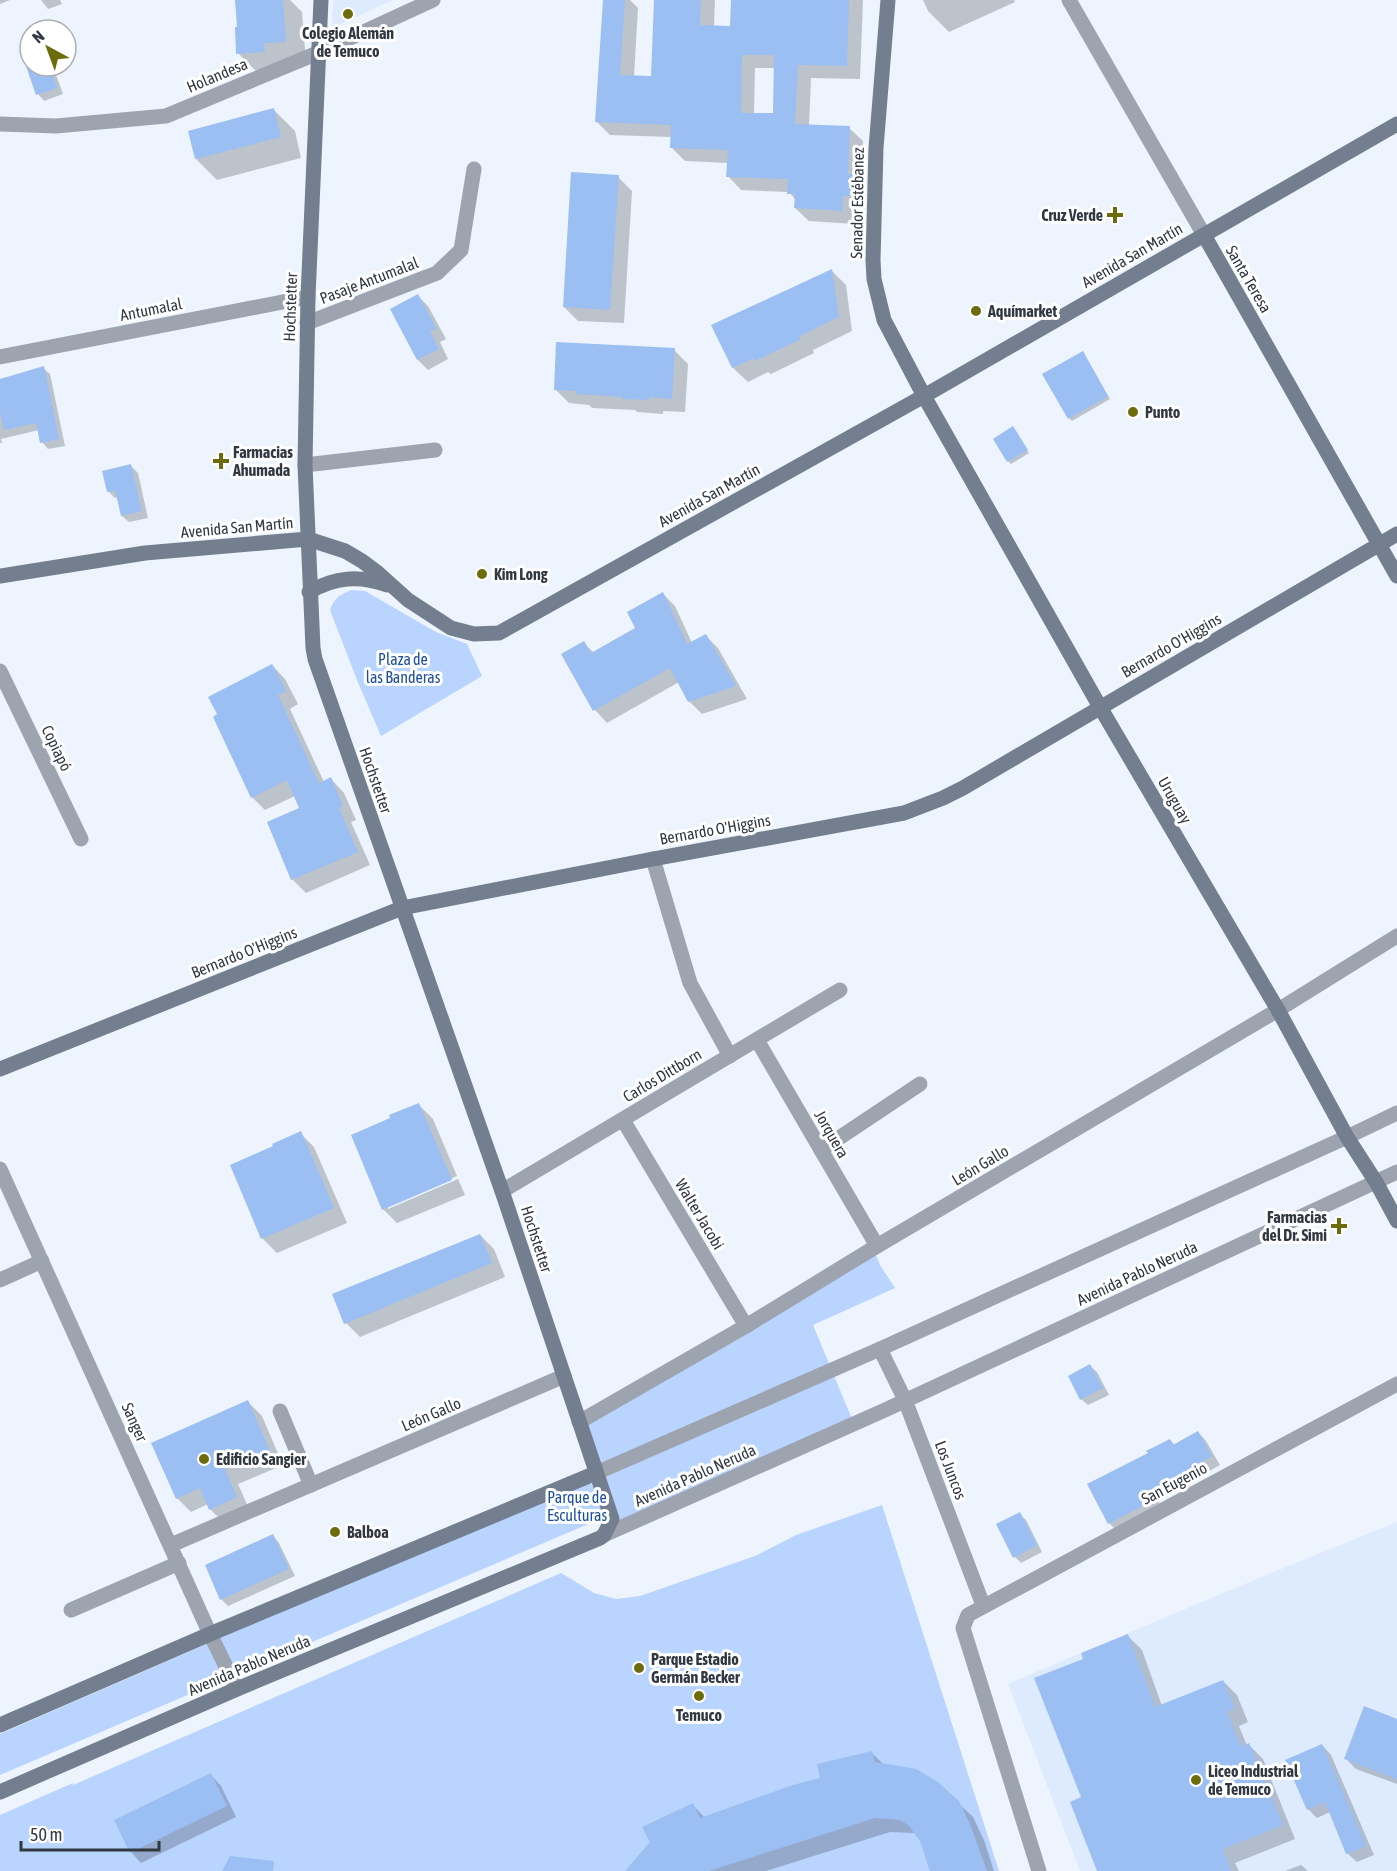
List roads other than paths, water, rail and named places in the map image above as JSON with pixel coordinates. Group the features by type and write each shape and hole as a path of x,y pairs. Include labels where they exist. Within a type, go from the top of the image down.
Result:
{"main road":[{"name":"Hochstetter","path":"321,0 307,323 305,465 311,635 315,659 502,1191 612,1519 604,1536"},
{"name":"Senador Estébanez","path":"888,0 876,148 874,279 884,320 924,396"},
{"name":"Avenida San Martín","path":"0,576 145,553 308,539 345,551 378,573 424,611 451,628 474,634 499,633 924,396 1397,124"},
{"name":"Santa Teresa","path":"1204,235 1397,576"},
{"name":"Uruguay","path":"924,396 1100,707 1278,1010 1347,1137 1376,1182 1397,1221"},
{"name":"Bernardo O'Higgins","path":"0,1069 402,908 653,858 904,813 924,807 963,788 1397,534"},
{"path":"309,592 333,580 345,578 374,580 393,587"},
{"path":"0,1725 210,1634 596,1473"},
{"name":"Avenida Pablo Neruda","path":"0,1792 237,1689 604,1536"}],"street":[{"name":"Holandesa","path":"0,124 56,126 166,116 320,52 433,0"},
{"name":"Santa Teresa","path":"1069,0 1204,235"},
{"name":"Pasaje Antumalal","path":"307,323 437,273 461,250 474,169"},
{"name":"Antumalal","path":"0,357 308,297"},
{"path":"305,465 435,450"},
{"name":"Copiapó","path":"0,671 81,839"},
{"path":"653,858 690,983 730,1056"},
{"name":"León Gallo","path":"579,1422 746,1326 877,1246 1278,1010 1397,936"},
{"name":"Carlos Dittborn","path":"502,1191 840,990"},
{"name":"Jorquera","path":"757,1040 877,1246"},
{"path":"821,1150 920,1084"},
{"path":"596,1473 880,1349 1397,1113"},
{"name":"Walter Jacobi","path":"623,1120 746,1326"},
{"name":"Sanger","path":"0,1169 237,1689"},
{"name":"Avenida Pablo Neruda","path":"604,1536 905,1400 1397,1172"},
{"path":"0,1280 42,1261"},
{"name":"Los Juncos","path":"880,1349 905,1400 983,1605"},
{"name":"León Gallo","path":"171,1545 564,1376"},
{"name":"San Eugenio","path":"1039,1871 963,1628 968,1615 1397,1384"},
{"path":"280,1411 312,1485"},
{"path":"71,1610 179,1563"}],"place":[{"name":"Colegio Alemán de Temuco","path":"348,14"},
{"name":"Cruz Verde","path":"1115,215"},
{"name":"Aquímarket","path":"976,311"},
{"name":"Punto","path":"1133,412"},
{"name":"Farmacias Ahumada","path":"221,461"},
{"name":"Kim Long","path":"482,574"},
{"name":"Farmacias del Dr. Simi","path":"1339,1226"},
{"name":"Edificio Sangier","path":"204,1459"},
{"name":"Balboa","path":"335,1532"},
{"name":"Parque Estadio Germán Becker","path":"639,1668"},
{"name":"Temuco","path":"699,1696"},
{"name":"Liceo Industrial de Temuco","path":"1196,1780"}],"park label":[{"name":"Plaza de las Banderas","path":"403,668"},
{"name":"Parque de Esculturas","path":"577,1506"}]}
